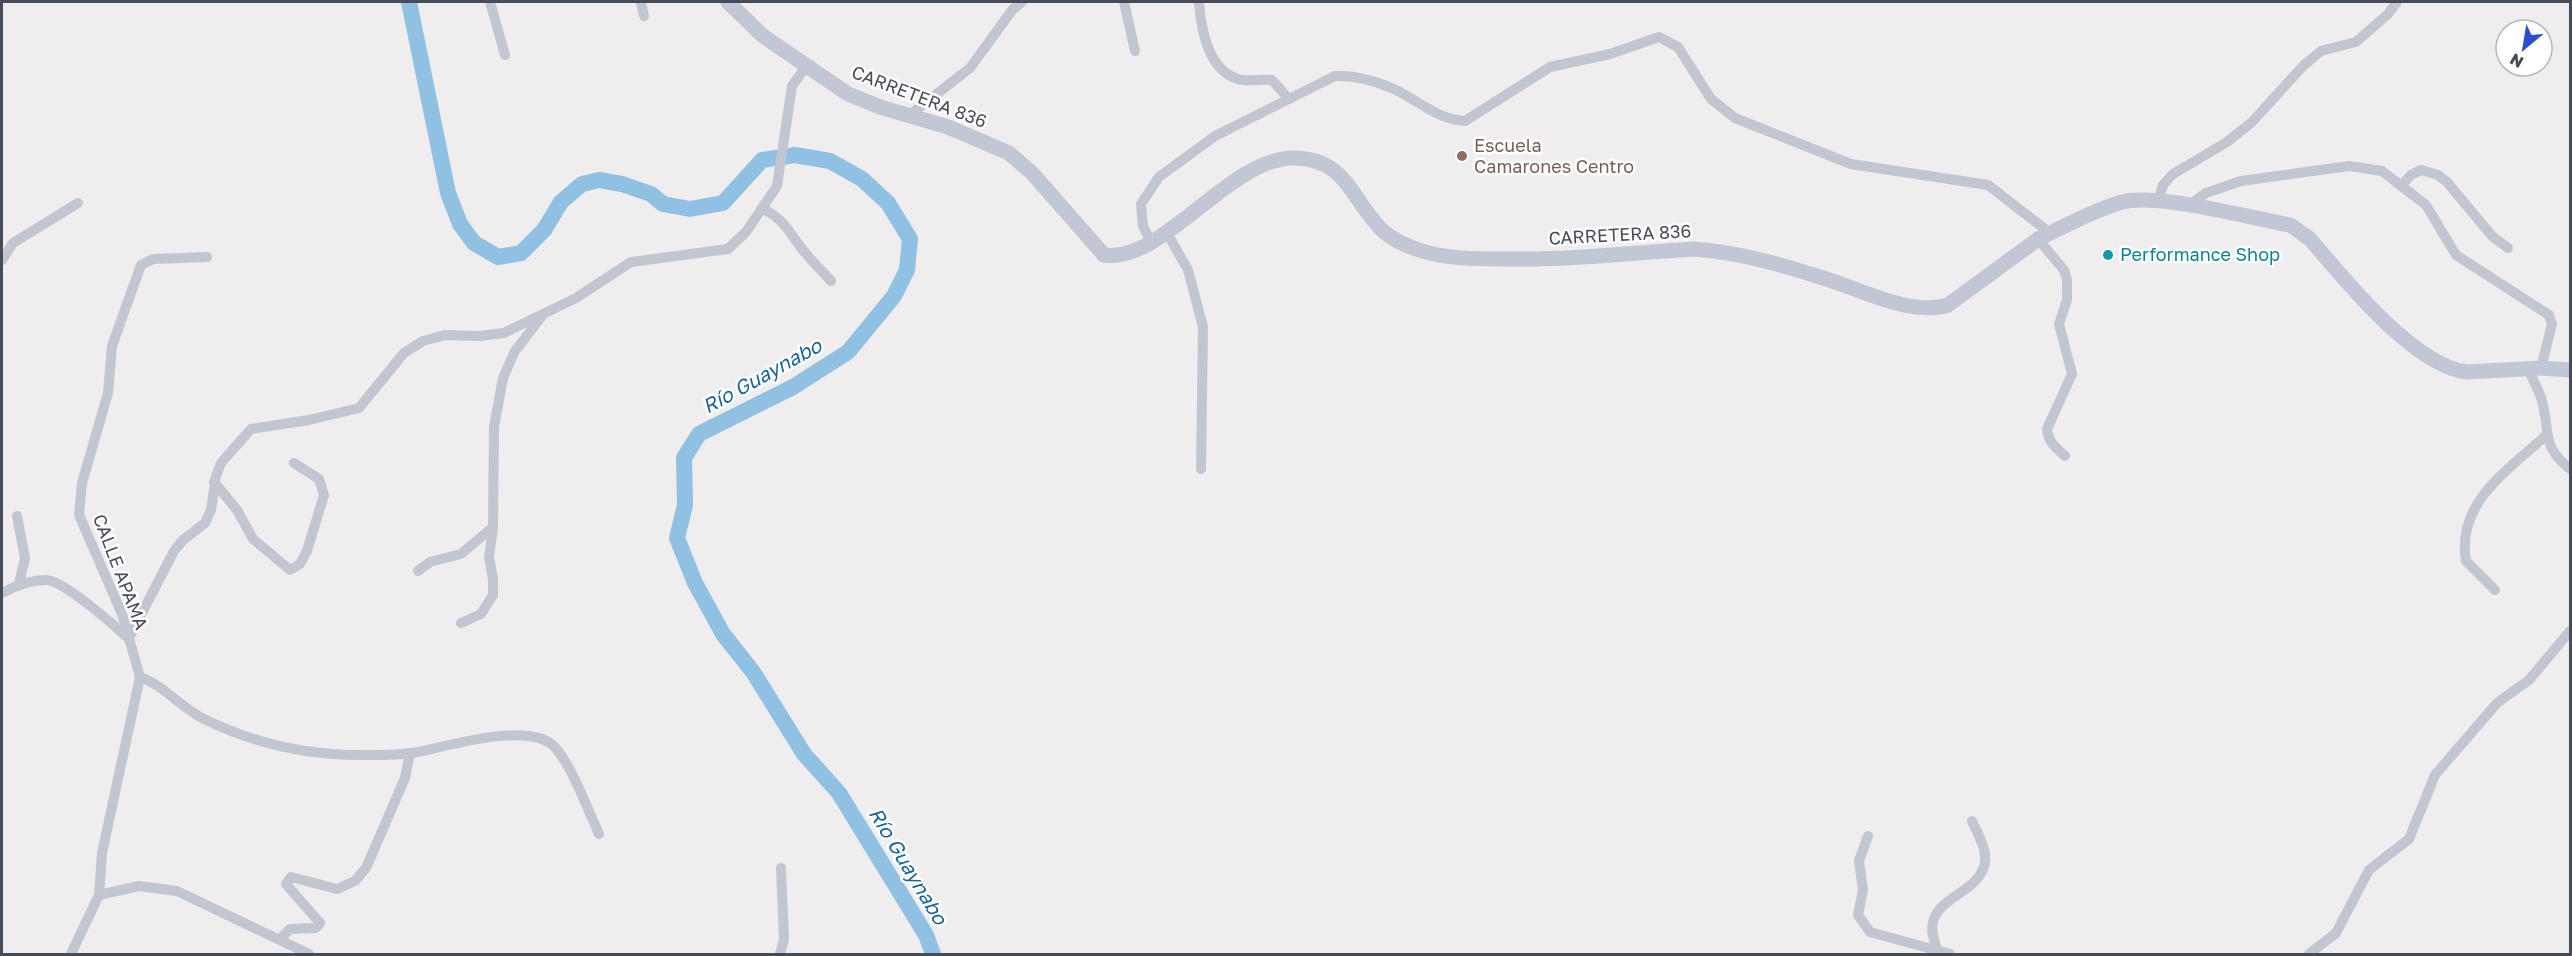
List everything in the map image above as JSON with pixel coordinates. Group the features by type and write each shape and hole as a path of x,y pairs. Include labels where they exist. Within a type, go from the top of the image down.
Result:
{"street":[{"path":"490,2 506,55"},
{"path":"641,2 644,16"},
{"name":"CARRETERA 836","path":"728,2 763,36 848,94 948,127 1017,159 1104,255 1125,254 1139,249 1251,170 1277,159 1296,158 1316,161 1333,168 1353,190 1383,232 1420,251 1478,259 1537,260 1694,249 1713,251 1745,256 1818,276 1909,307 1923,309 1948,305 2044,236 2123,202 2158,202 2290,225 2299,230 2310,239 2376,313 2438,364 2455,371 2571,369"},
{"path":"911,114 970,68 1013,9 1022,2"},
{"path":"1124,2 1135,51"},
{"path":"1199,2 1206,46 1222,69 1239,80 1272,80 1288,99"},
{"path":"2158,202 2163,185 2173,174 2227,142 2252,122 2303,66 2321,51 2356,42 2388,14 2397,2"},
{"path":"1151,242 1143,226 1141,204 1159,177 1215,136 1335,76 1351,75 1393,89 1438,116 1464,121 1550,67 1610,54 1659,37 1678,47 1711,99 1735,118 1851,164 1988,185 2044,236 2064,270 2068,289 2058,324 2072,374 2047,429 2052,446 2065,456"},
{"path":"2,593 19,584 48,580 93,606 129,638 174,551 183,540 205,524 211,510 214,482 221,463 251,429 309,420 359,408 404,353 423,340 445,335 479,336 504,333 576,298 631,262 728,249 746,232 777,186 793,83 807,65"},
{"path":"2188,206 2206,193 2241,181 2349,165 2382,171 2426,205 2456,255 2549,315 2552,324 2534,368 2543,403 2546,435 2558,459 2571,469"},
{"path":"2401,186 2411,175 2421,170 2438,175 2454,189 2492,236 2508,248"},
{"path":"2,260 14,243 78,203"},
{"path":"763,209 792,231 801,247 831,280"},
{"path":"1166,231 1188,270 1203,327 1201,469"},
{"name":"CALLE APAMA","path":"71,954 99,895 102,853 140,677 122,614 79,515 82,483 108,393 112,346 141,265 153,260 207,257"},
{"path":"461,623 481,614 493,595 489,557 492,527 494,427 503,378 515,351 544,314"},
{"path":"2495,590 2466,561 2465,533 2470,513 2485,492 2546,435"},
{"path":"214,482 237,510 252,539 290,570 300,564 307,551 324,495 319,478 294,463"},
{"path":"17,516 25,558 19,584"},
{"path":"418,571 430,562 461,554 492,527"},
{"path":"2309,954 2336,933 2369,870 2409,839 2435,775 2497,703 2529,680 2571,632"},
{"path":"140,677 154,682 203,719 303,752 366,756 410,753 492,736 526,736 550,742 563,757 599,834"},
{"path":"280,939 290,929 316,928 320,923 286,884 291,877 338,890 355,881 366,868 405,778 410,753"},
{"path":"1937,950 1932,931 1933,921 1939,910 1978,877 1985,863 1984,849 1972,821"},
{"path":"1868,836 1859,861 1863,890 1858,915 1870,932 1950,954"},
{"path":"780,954 784,939 782,868"},
{"path":"99,895 139,886 177,891 309,954"}],"waterway":[{"name":"Río Guaynabo","path":"409,2 448,193 460,224 474,243 498,257 521,253 544,230 561,202 582,184 599,180 622,184 651,194 663,204 690,209 723,203 762,160 795,155 830,161 862,179 888,203 910,239 907,270 894,296 848,352 793,387 699,434 684,458 685,505 677,538 695,583 723,634 753,672 804,754 839,793 926,935 933,954"}],"place":[{"name":"Escuela Camarones Centro","path":"1462,156"},
{"name":"Performance Shop","path":"2108,255"}]}
